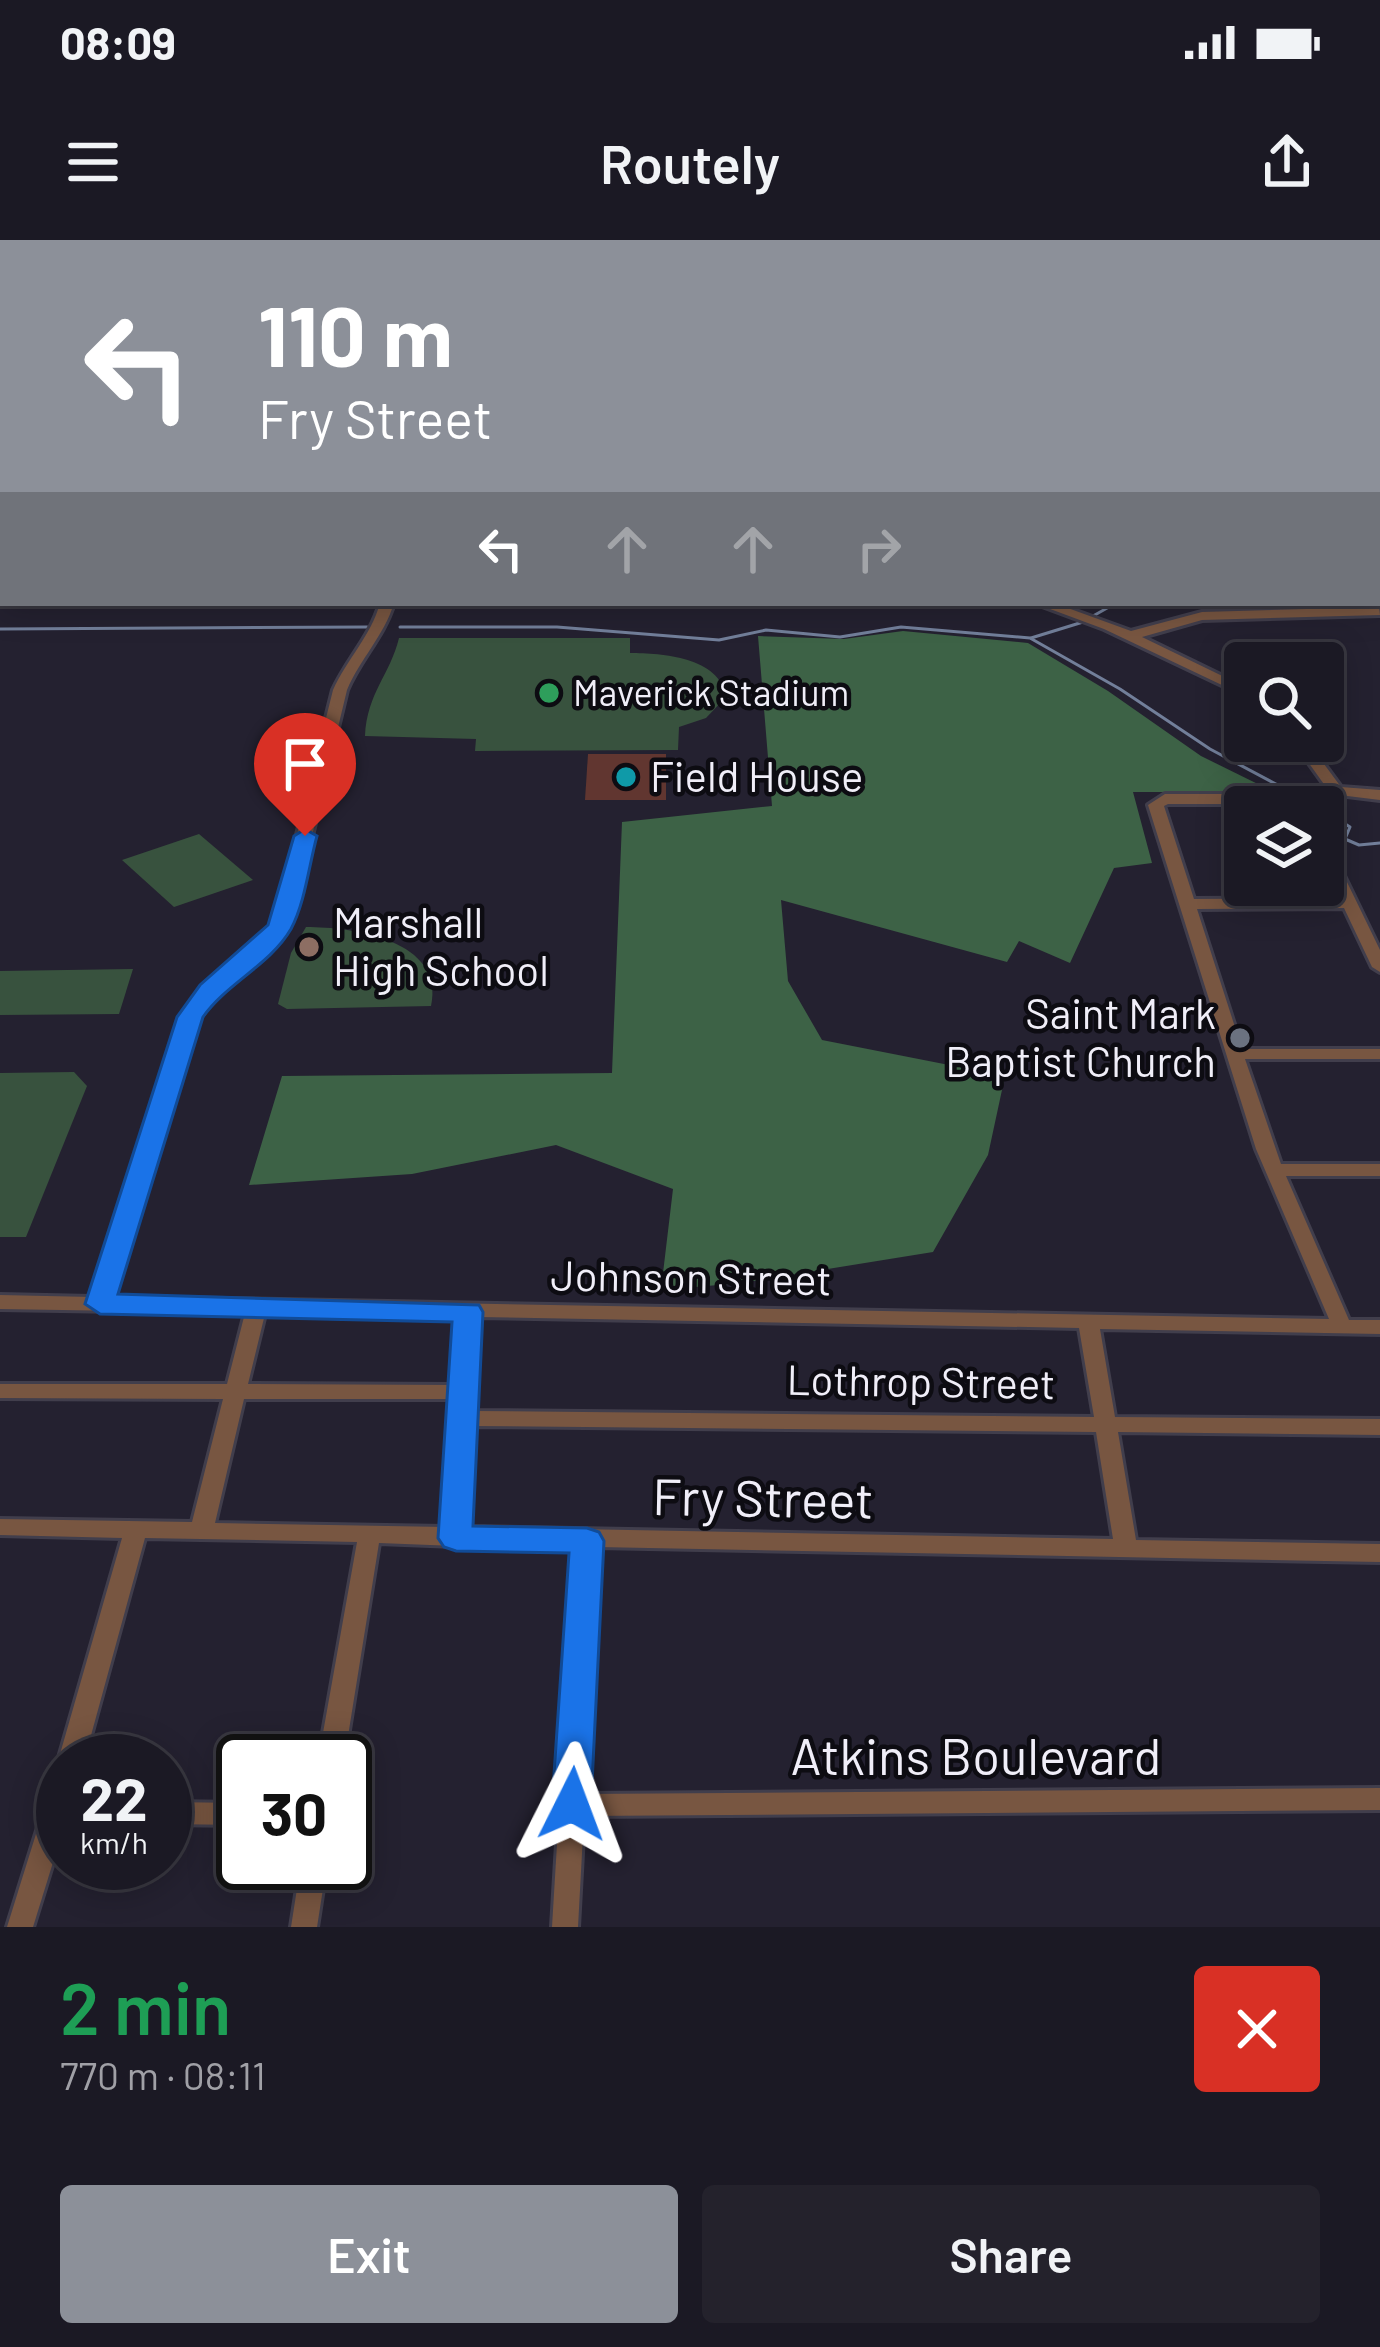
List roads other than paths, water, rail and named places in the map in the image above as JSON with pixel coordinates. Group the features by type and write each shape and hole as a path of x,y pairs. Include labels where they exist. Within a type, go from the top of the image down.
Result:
{"street":[{"path":"100,1304 182,1037 201,999 261,949 284,919 340,690 351,668 379,635 386,606"},
{"path":"1049,606 1130,636 1224,682"},
{"path":"1130,636 1202,616 1380,612"},
{"path":"1315,762 1336,791 1380,795"},
{"path":"1224,800 1157,802 1265,1149 1279,1170 1342,1326"},
{"path":"1344,894 1380,967"},
{"path":"1188,904 1348,903"},
{"path":"1233,1054 1380,1054"},
{"path":"1279,1170 1380,1170"},
{"name":"Johnson Street","path":"0,1302 1380,1327"},
{"path":"201,1532 256,1308"},
{"path":"456,1538 468,1312"},
{"path":"1089,1324 1126,1550"},
{"path":"0,1391 463,1392"},
{"name":"Lothrop Street","path":"461,1418 1380,1427"},
{"name":"Fry Street","path":"0,1527 1380,1553"},
{"path":"79,1734 136,1530"},
{"path":"336,1734 370,1537"},
{"path":"565,1927 587,1541"},
{"name":"Atkins Boulevard","path":"572,1804 1380,1799"},
{"path":"20,1927 36,1879"},
{"path":"304,1927 310,1890"}],"waterway":[{"path":"1093,616 1111,606"},
{"path":"1031,638 1083,622"},
{"path":"0,629 367,627"},
{"path":"400,627 557,627 719,640 766,630 840,637 901,627 1030,638 1120,689 1210,749 1280,786"},
{"path":"1344,823 1350,827 1345,839 1359,845 1380,843"}],"place":[{"name":"Maverick Stadium","path":"549,693"},
{"name":"Field House","path":"626,777"},
{"name":"Marshall High School","path":"309,947"},
{"name":"Saint Mark Baptist Church","path":"1240,1038"}]}
